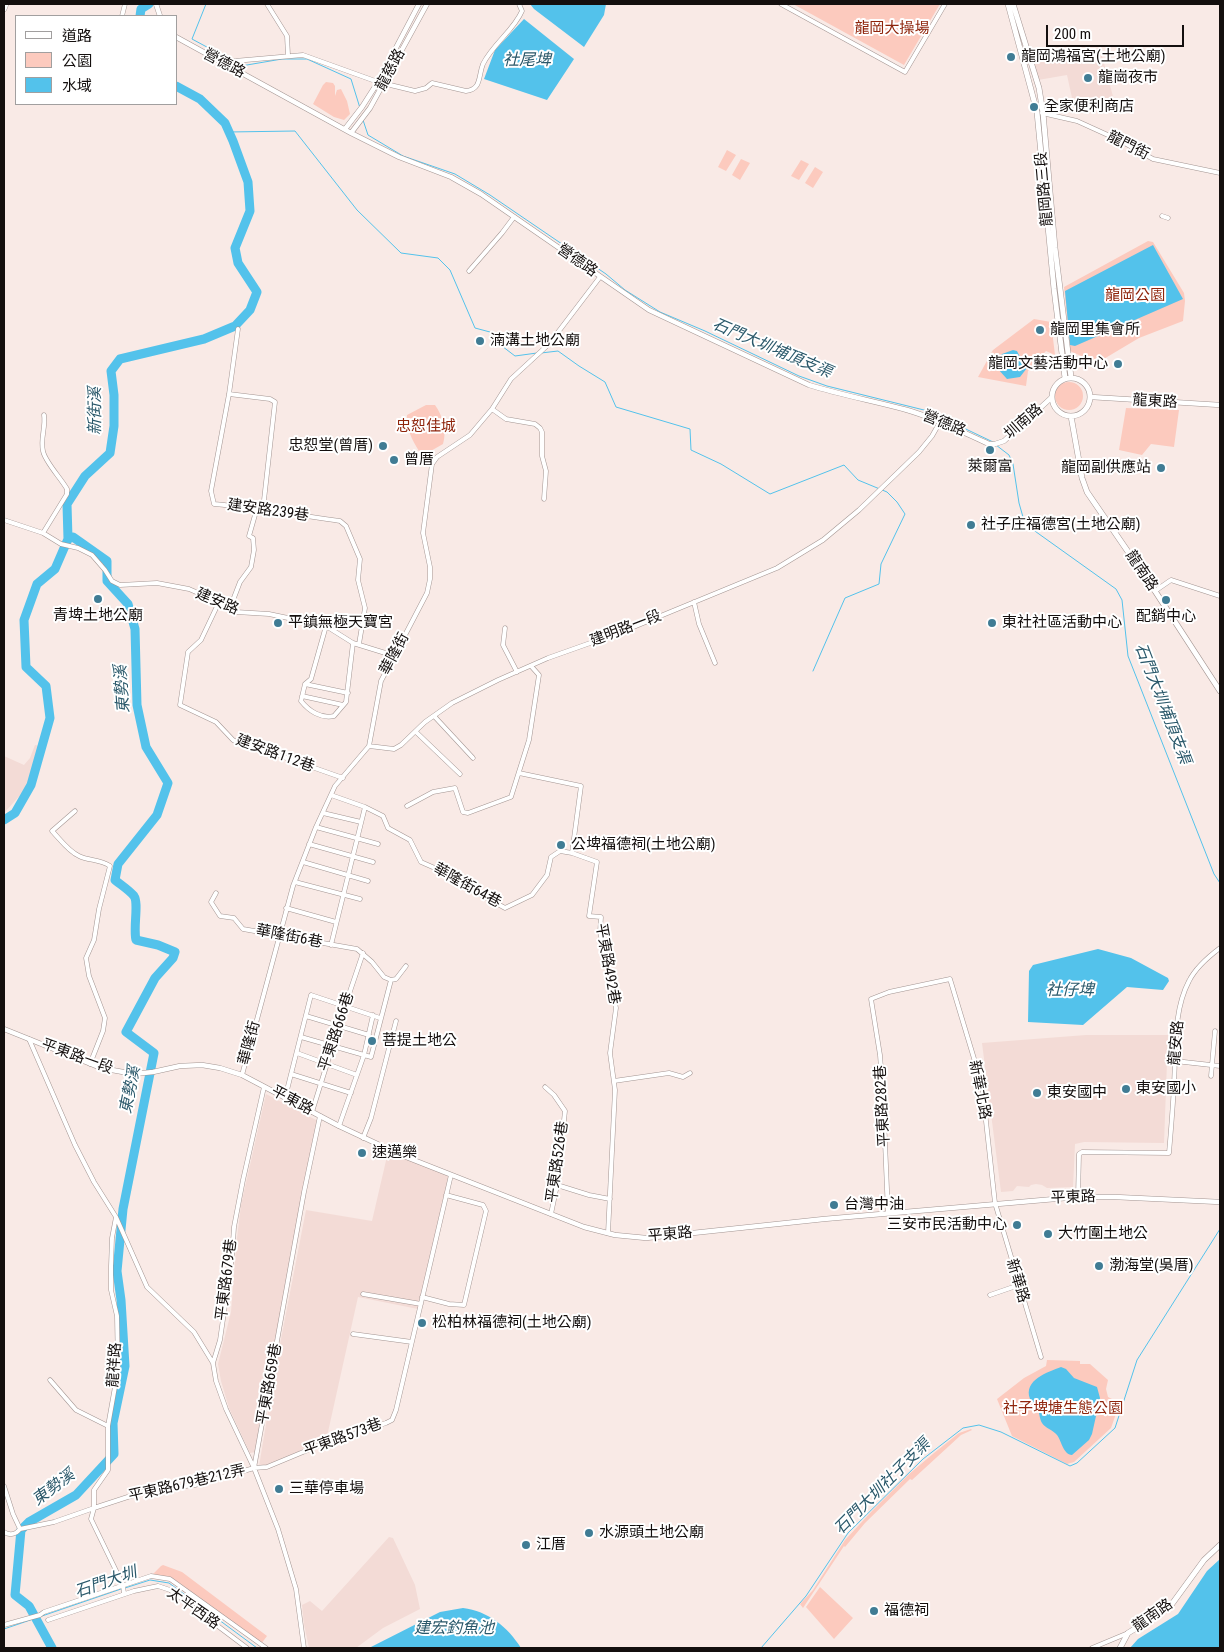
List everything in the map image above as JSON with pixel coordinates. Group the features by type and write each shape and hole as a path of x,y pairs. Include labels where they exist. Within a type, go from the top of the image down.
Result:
{"main road":[{"path":"4,9 6,4"},
{"name":"龍岡路三段","path":"1008,4 1040,112"},
{"name":"龍岡路三段","path":"1014,4 1038,88 1068,378"},
{"path":"1068,378 1083,381 1088,387 1091,397 1089,404 1083,412 1072,416 1061,414 1053,405 1051,398 1058,382 1068,378"},
{"name":"龍南路","path":"1072,416 1080,469 1087,492 1155,591 1220,691"},
{"name":"龍南路","path":"1128,1633 1169,1608 1204,1560 1220,1545"},
{"path":"1120,1648 1128,1633"}],"street":[{"path":"156,4 159,15"},
{"path":"266,4 287,36 288,55"},
{"name":"龍慈路","path":"345,129 378,82 419,4"},
{"name":"龍慈路","path":"351,133 370,108 385,83 419,17 428,4"},
{"path":"221,62 303,55 378,82 416,91 426,88 432,83 466,91 472,90 477,87 483,65 496,43 520,16 522,10 519,4"},
{"path":"781,4 905,72 946,4"},
{"name":"營德路","path":"178,38 351,133 399,157 452,177 481,194 649,310 788,376 835,393 907,410 940,422 989,444 995,444"},
{"name":"龍門街","path":"1040,112 1076,121 1121,141 1153,159 1220,173"},
{"path":"1162,216 1168,218"},
{"path":"469,271 514,217"},
{"name":"華隆街","path":"242,1075 286,908 295,882 316,827 335,786 369,746 381,682 426,593 430,579 430,567 423,533 432,464 437,457 470,435 492,409 511,379 549,344 600,276"},
{"name":"建安路239巷","path":"238,329 212,500 214,504 257,508 284,514 340,521 346,526 360,559 358,580 364,608 359,644"},
{"path":"229,394 270,399 275,402 263,509"},
{"name":"龍東路","path":"1091,397 1220,405"},
{"name":"圳南路","path":"995,444 1004,441 1051,398"},
{"path":"492,409 506,419 535,424 540,428 542,432 542,456 546,471 544,498"},
{"path":"4,520 43,533 67,494 67,489 43,452 44,415"},
{"name":"建明路一段","path":"369,746 394,749 452,702 531,666 624,631 776,568 823,540 859,510 919,452 940,422"},
{"path":"230,608 240,582 251,568 254,550 253,538 249,536 257,508"},
{"name":"建安路","path":"43,533 61,544 78,548 92,556 112,581 120,585 157,583 188,589 242,614 269,614 326,626 353,642 395,656"},
{"path":"1155,591 1171,580 1220,596"},
{"name":"建安路112巷","path":"219,602 201,640 188,652 180,705 216,722 232,740 343,778"},
{"path":"694,602 699,624 715,663"},
{"path":"326,626 311,679 305,684 302,696 301,702 308,709 330,717 334,716 344,705 348,692 353,642"},
{"path":"504,628 503,645 517,672"},
{"path":"407,806 433,792 455,788 464,812 468,813 512,797 530,740 539,675 531,666"},
{"path":"305,684 348,692"},
{"path":"302,696 344,705"},
{"path":"434,716 473,758"},
{"path":"416,732 460,774"},
{"path":"519,773 581,786 572,854"},
{"name":"華隆街64巷","path":"331,795 365,807 383,816 388,828 410,840 421,862 453,876 465,886 505,908 532,895 547,874 551,857 560,851 572,854"},
{"path":"331,945 365,807"},
{"path":"75,811 52,831 80,857 104,862 110,866 94,940 86,958 89,976 105,1018 90,1064"},
{"path":"323,812 361,822"},
{"path":"316,827 378,844"},
{"path":"310,844 373,862"},
{"name":"平東路492巷","path":"572,854 597,862 589,916 601,917 600,932 616,1008 610,1054 615,1090 608,1233"},
{"path":"303,862 368,881"},
{"path":"295,882 360,899"},
{"name":"華隆街6巷","path":"216,893 211,902 220,916 234,918 243,929 357,949 363,953"},
{"path":"286,908 336,922"},
{"name":"龍安路","path":"1078,1197 1078,1154 1082,1152 1169,1153 1177,1028 1181,1004 1186,987 1200,964 1220,948"},
{"path":"363,953 384,976 391,980 396,979 406,966"},
{"name":"平東路666巷","path":"312,1112 338,1026 363,953"},
{"name":"新華北路","path":"871,998 889,992 950,979 982,1086 995,1203"},
{"path":"301,1037 371,1057 391,980"},
{"path":"285,1098 311,995 380,1018"},
{"name":"平東路282巷","path":"871,998 880,1055 888,1213"},
{"path":"339,1126 364,1055 373,1015"},
{"path":"306,1016 369,1035"},
{"path":"363,1138 396,1021"},
{"name":"平東路一段","path":"4,1029 101,1068 134,1074 153,1072"},
{"path":"1211,1076 1215,1031"},
{"path":"29,1039 90,1175 116,1217 147,1287 194,1332 213,1363"},
{"path":"297,1053 357,1075"},
{"path":"1175,1061 1220,1066"},
{"name":"平東路","path":"153,1072 180,1066 202,1065 242,1075 363,1138 451,1175 584,1226 608,1233 646,1238 888,1213 1078,1197 1115,1196 1220,1202"},
{"path":"614,1080 669,1073 683,1077 690,1073"},
{"path":"292,1074 351,1092"},
{"name":"平東路679巷","path":"254,1468 226,1409 216,1381 213,1363 220,1340 232,1257 234,1228 241,1189 264,1087"},
{"name":"平東路526巷","path":"545,1087 554,1095 565,1111 557,1185 551,1214"},
{"name":"平東路659巷","path":"254,1468 302,1201 320,1116"},
{"name":"平東路573巷","path":"254,1468 267,1467 320,1445 392,1420 396,1410 451,1175"},
{"path":"557,1185 610,1199"},
{"path":"422,1297 449,1304 464,1305 486,1211 483,1205 446,1195"},
{"name":"新華路","path":"995,1203 1041,1358"},
{"name":"龍祥路","path":"94,1508 94,1490 108,1470 108,1426 118,1370 117,1316 111,1290 112,1238 116,1217"},
{"path":"990,1295 1019,1285"},
{"path":"363,1294 421,1304"},
{"path":"354,1334 412,1342"},
{"path":"50,1380 76,1410 108,1426"},
{"path":"254,1468 278,1530 296,1590 304,1648"},
{"name":"平東路679巷212弄","path":"4,1532 17,1533 22,1528 54,1522 149,1490 195,1485 254,1468"},
{"path":"4,1486 13,1514 22,1528"},
{"path":"94,1508 92,1519 123,1585 124,1594"},
{"path":"4,1624 40,1615 150,1576 170,1578 266,1648"},
{"name":"太平西路","path":"48,1620 124,1594 158,1586 170,1590 247,1648"},
{"name":"龍南路","path":"1092,1648 1128,1633"}],"shaded area":[{"name":"龍崗夜市","path":"1100,48 1115,104 1074,107 1067,75 1038,80 1033,64"},
{"path":"35,745 40,746 30,781 24,791 4,813 4,756 24,765 30,758"},
{"name":"東安國中","path":"1086,1035 1168,1035 1164,1143 1084,1142 1075,1144 1073,1187 1047,1188 1036,1184 1029,1187 1017,1186 1013,1191 1001,1192 982,1043"},
{"path":"266,1094 318,1121 256,1452 250,1453 229,1408 218,1364 231,1312 241,1205"},
{"path":"388,1152 450,1176 418,1309 358,1297 326,1441 264,1466 259,1466 275,1370 306,1210 372,1221"},
{"path":"389,1537 393,1538 415,1585 420,1609 383,1628 356,1648 309,1648 302,1605 310,1601 322,1611"}],"green space":[{"name":"龍岡大操場","path":"793,4 940,4 904,65"},
{"path":"326,82 333,83 335,86 335,96 337,90 341,89 347,101 350,114 344,120 334,117 313,104"},
{"path":"727,150 736,155 726,171 718,167"},
{"path":"741,159 750,163 740,180 732,175"},
{"path":"801,160 809,164 799,180 791,176"},
{"path":"815,167 823,172 813,188 805,183"},
{"name":"龍岡公園","path":"1148,241 1153,242 1184,293 1183,321 1139,338 1097,363 1070,351 1064,287"},
{"path":"1034,319 1051,322 1055,355 1046,351 1028,371 1026,386 978,377 993,350"},
{"path":"1069,382 1079,386 1083,396 1079,406 1069,410 1059,406 1055,396 1059,386"},
{"name":"忠恕佳城","path":"426,405 435,405 442,419 444,429 443,444 429,452 419,451 407,425 407,415"},
{"path":"1126,408 1179,410 1174,447 1151,444 1142,455 1119,450"},
{"name":"社子埤塘生態公園","path":"1047,1360 1080,1361 1080,1364 1090,1364 1108,1380 1106,1389 1108,1397 1122,1404 1120,1409 1118,1408 1111,1428 1074,1462 1067,1464 1012,1436 997,1399 1024,1378 1046,1366"},
{"path":"971,1429 961,1435 912,1480 910,1479 865,1523 844,1546 803,1608 800,1604 813,1590 845,1540 872,1511 908,1475 934,1453 959,1433"},
{"path":"163,1565 182,1572 267,1636 261,1644 174,1579 152,1575"},
{"path":"820,1587 853,1618 834,1639 806,1607"}],"water":[{"name":"社尾埤","path":"530,4 606,4 604,15 584,47"},
{"name":"社尾埤","path":"524,19 574,59 547,100 484,79 495,50"},
{"name":"龍岡公園","path":"1153,245 1183,299 1075,346 1070,345 1065,291"},
{"path":"1013,350 1017,351 1021,359 1025,359 1027,368 1020,377 1007,379 998,369 999,358 1002,354"},
{"name":"社仔埤","path":"1098,949 1131,958 1168,978 1169,981 1163,990 1127,987 1083,1025 1028,1022 1029,971 1033,965"},
{"path":"1061,1367 1066,1369 1074,1378 1097,1387 1100,1398 1092,1434 1089,1440 1072,1455 1065,1450 1057,1435 1042,1423 1038,1410 1030,1399 1029,1392 1033,1382 1038,1378"},
{"path":"1220,1559 1220,1648 1130,1648 1138,1639 1178,1614 1207,1571"},
{"name":"建宏釣魚池","path":"463,1608 489,1616 510,1633 521,1648 369,1648 440,1612"}],"waterway":[{"name":"新街溪","path":"140,15 141,9 149,4"},
{"name":"石門大圳埔頂支渠","path":"206,4 192,39 229,59"},
{"name":"石門大圳埔頂支渠","path":"234,62 241,66 282,59 307,59 351,79 360,108"},
{"name":"新街溪","path":"4,820 15,813 31,785 50,718 46,686 26,667 24,620 37,584 55,569 68,539 67,504 85,476 110,453 114,426 114,395 111,371 120,359 204,339 235,326 250,310 257,292 238,263 235,248 250,211 248,182 233,141 225,123 200,99 178,87"},
{"name":"石門大圳埔頂支渠","path":"363,120 368,135 403,156 455,174 490,195 606,274 625,290 660,312 705,331 799,376 827,386 928,411 993,442"},
{"name":"石門大圳埔頂支渠","path":"229,132 295,131 357,210 401,253 438,258 450,270 475,328 490,332 494,340 515,356 537,353"},
{"name":"石門大圳埔頂支渠","path":"541,353 558,351 605,382 616,407 690,429 691,450 721,464 770,494 844,465 858,480 887,492 897,502 905,514 881,564 879,584 845,598 813,671"},
{"name":"石門大圳埔頂支渠","path":"996,445 1009,455 1013,464 1019,503 1025,524 1116,589 1122,600 1128,656 1214,874 1220,883"},
{"name":"東勢溪","path":"52,1648 29,1606 15,1595 21,1530 29,1522 76,1495 114,1454 113,1423 125,1366 121,1300 117,1271 123,1209 154,1053 126,1032 155,978 173,958 175,952 158,945 136,940 134,896 115,880 118,864 157,815 168,783 146,747 137,705 135,629 128,604 107,581 107,561 73,537 68,539"},
{"name":"石門大圳社子支渠","path":"761,1648 806,1596 848,1533 923,1459 963,1428 979,1425 1001,1432 1070,1466 1077,1463 1115,1428 1137,1360 1220,1229"},
{"name":"石門大圳","path":"125,1588 150,1580 169,1583 257,1648"},
{"name":"石門大圳","path":"4,1629 121,1589"}],"place":[{"name":"龍岡鴻福宮(土地公廟)","path":"1011,57"},
{"name":"龍崗夜市","path":"1088,78"},
{"name":"全家便利商店","path":"1034,107"},
{"name":"龍岡里集會所","path":"1040,330"},
{"name":"湳溝土地公廟","path":"480,341"},
{"name":"龍岡文藝活動中心","path":"1118,364"},
{"name":"忠恕堂(曾厝)","path":"383,446"},
{"name":"萊爾富","path":"990,450"},
{"name":"曾厝","path":"394,460"},
{"name":"龍岡副供應站","path":"1161,468"},
{"name":"社子庄福德宮(土地公廟)","path":"971,525"},
{"name":"青埤土地公廟","path":"98,599"},
{"name":"配銷中心","path":"1166,600"},
{"name":"平鎮無極天寶宮","path":"278,623"},
{"name":"東社社區活動中心","path":"992,623"},
{"name":"公埤福德祠(土地公廟)","path":"561,845"},
{"name":"菩提土地公","path":"372,1041"},
{"name":"東安國小","path":"1126,1089"},
{"name":"東安國中","path":"1037,1093"},
{"name":"速邁樂","path":"362,1153"},
{"name":"台灣中油","path":"834,1205"},
{"name":"三安市民活動中心","path":"1017,1225"},
{"name":"大竹圍土地公","path":"1048,1234"},
{"name":"渤海堂(吳厝)","path":"1099,1266"},
{"name":"松柏林福德祠(土地公廟)","path":"422,1323"},
{"name":"三華停車場","path":"279,1489"},
{"name":"水源頭土地公廟","path":"589,1533"},
{"name":"江厝","path":"526,1545"},
{"name":"福德祠","path":"874,1611"}]}
